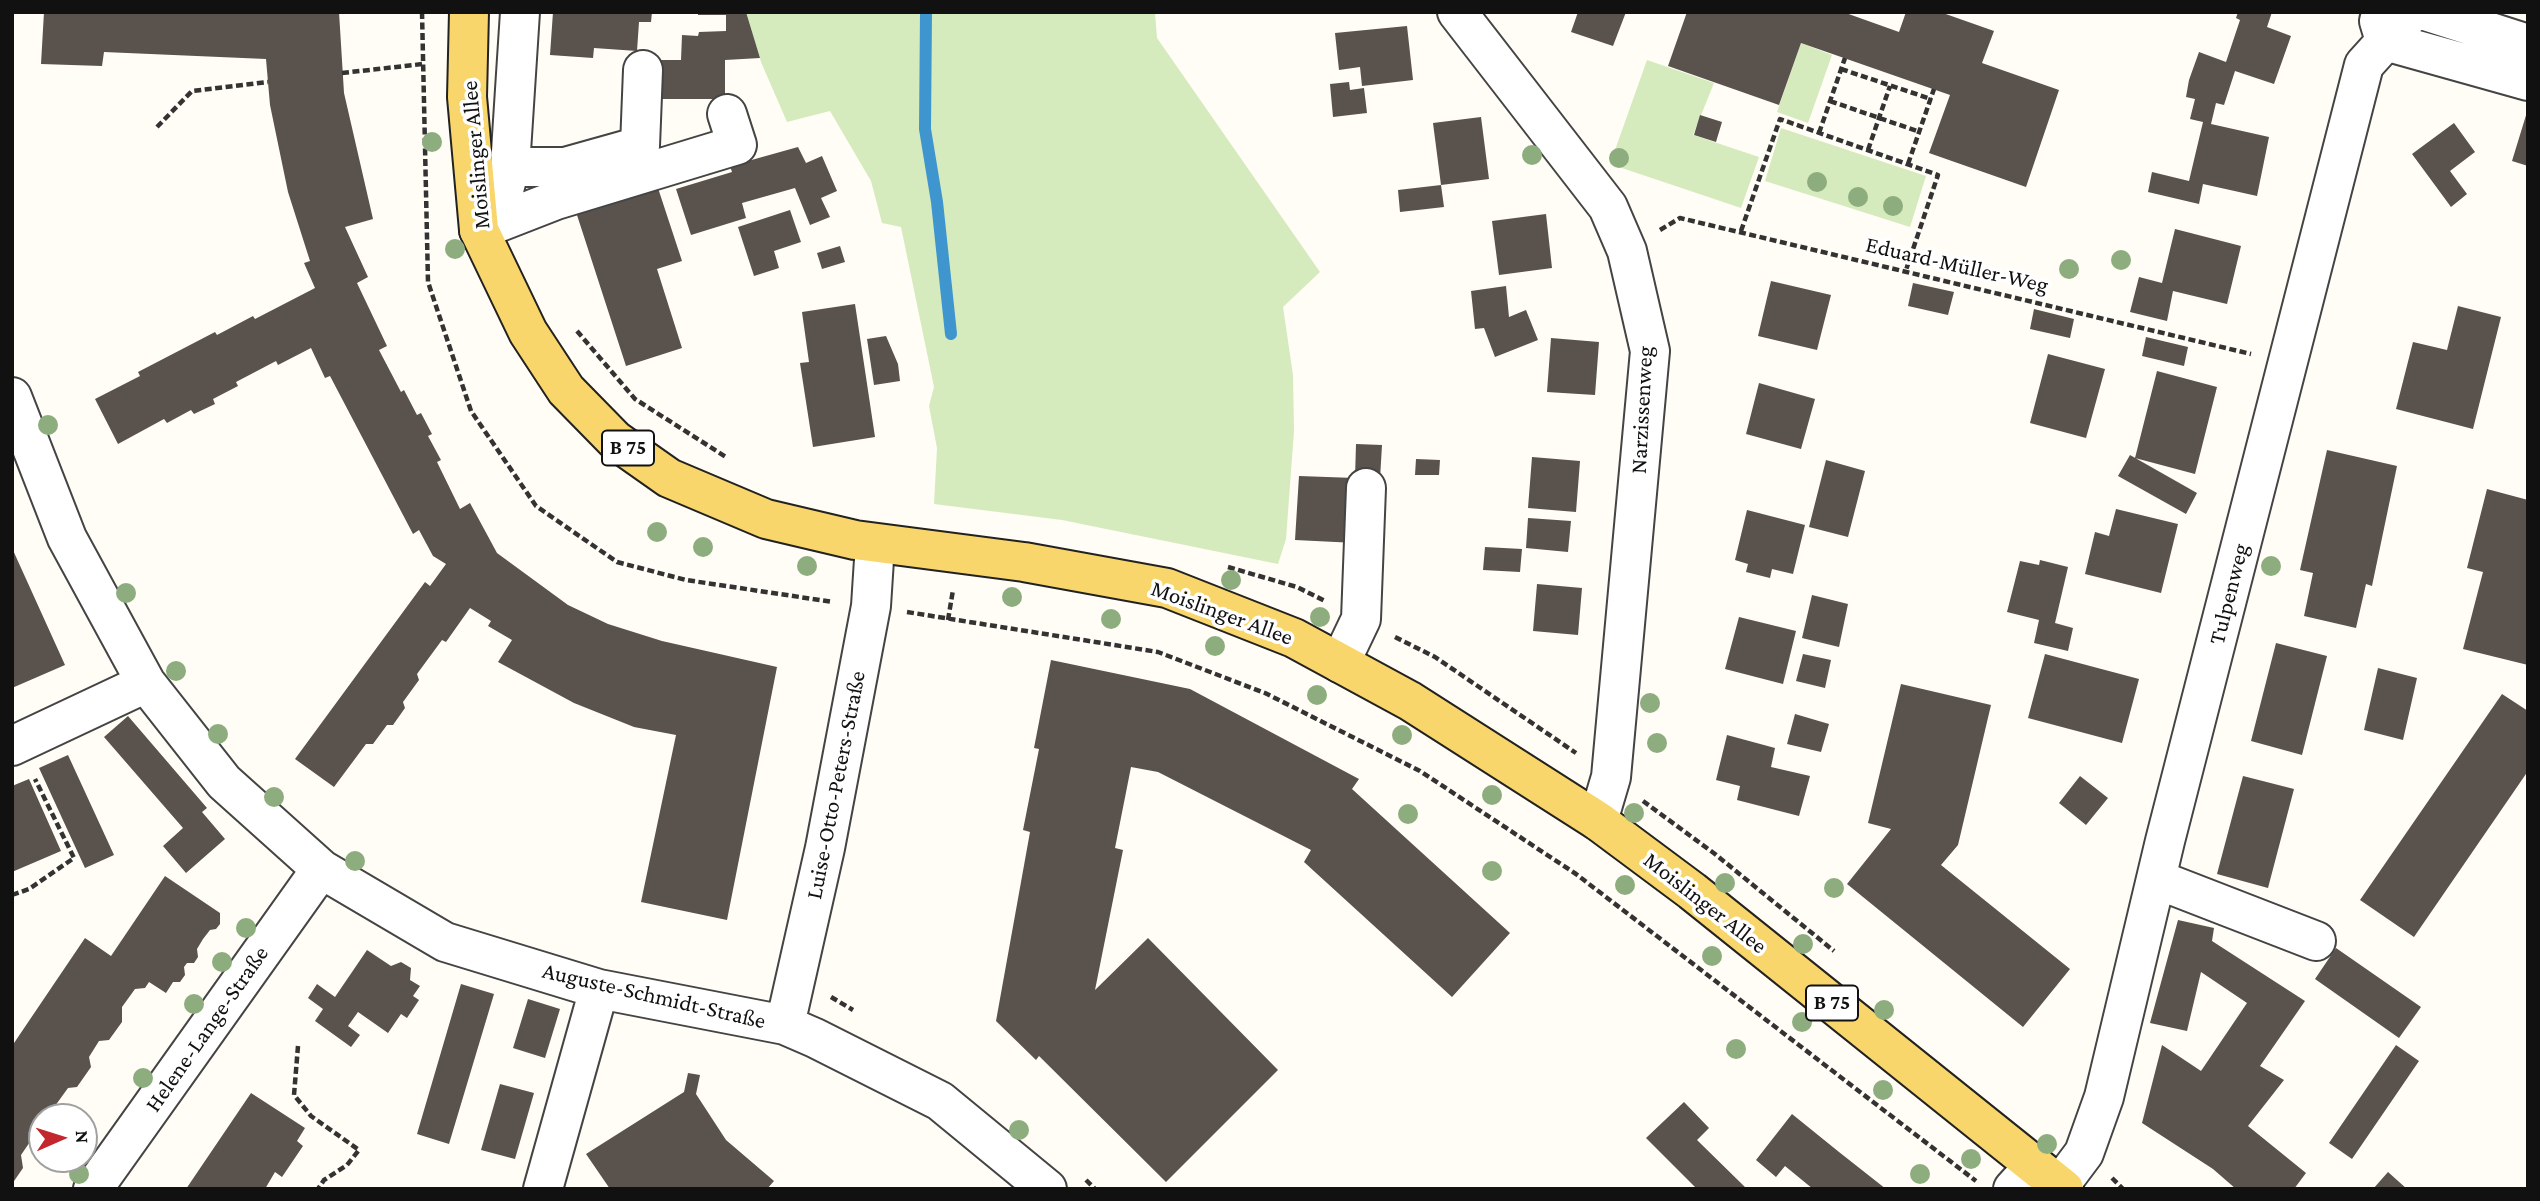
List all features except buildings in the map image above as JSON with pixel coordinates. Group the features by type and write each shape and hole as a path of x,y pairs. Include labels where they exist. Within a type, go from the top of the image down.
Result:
{"main road":[{"name":"Moislinger Allee","path":"470,12 467,97 479,230 536,344 566,390 615,440 669,478 766,519 875,544 1024,562 1167,588 1294,638 1410,701 1598,821 1692,891 2043,1182"}],"street":[{"path":"479,230 501,202 510,167 520,12"},
{"name":"Narzissenweg","path":"1457,12 1608,207 1627,251 1650,351 1611,777 1598,821"},
{"name":"Tulpenweg","path":"2043,1182 2084,1153 2091,1138 2123,1020 2286,362 2364,65 2380,27 2412,12"},
{"path":"2428,12 2528,44"},
{"path":"2380,27 2528,80"},
{"path":"510,167 565,167 640,146 643,70"},
{"path":"479,230 556,200 737,145 727,114"},
{"name":"Auguste-Schmidt-Straße","path":"12,397 67,538 146,683 224,782 321,869 445,942 599,989 785,1026 816,1038 940,1101 1047,1189"},
{"path":"1340,663 1361,619 1366,488"},
{"name":"Luise-Otto-Peters-Straße","path":"785,1026 825,848 871,606 875,544"},
{"path":"15,745 146,683"},
{"name":"Helene-Lange-Straße","path":"93,1189 321,869"},
{"path":"2156,879 2316,942"},
{"path":"543,1189 599,989"}],"path":[{"path":"1819,133 1845,58"},
{"path":"342,73 422,64"},
{"path":"1842,69 1931,99"},
{"path":"157,127 192,91 268,82"},
{"path":"1868,150 1890,86"},
{"path":"1909,164 1934,89"},
{"path":"1830,101 1920,132"},
{"path":"1741,231 1780,119 1938,174 1906,270"},
{"name":"Eduard-Müller-Weg","path":"1627,251 1680,218 2286,362"},
{"path":"576,330 635,399 734,462"},
{"path":"1224,566 1297,587 1434,657 1611,777"},
{"path":"871,606 1157,652 1265,693 1420,771 1576,874 1986,1189"},
{"path":"12,895 29,889 74,858 15,745"},
{"path":"298,1046 294,1095 311,1116 359,1150 347,1165 324,1180 318,1189"}],"green space":[{"path":"746,12 1155,12 1157,38 1320,272 1283,307 1293,375 1294,431 1286,539 1278,564 1062,520 934,504 937,448 929,406 934,387 901,227 882,223 871,181 830,111 787,122 761,62"},
{"path":"1801,43 1832,55 1808,123 1777,112"},
{"path":"1647,60 1714,83 1693,135 1759,157 1741,208 1610,164"},
{"path":"1781,128 1926,176 1910,227 1765,181"}],"waterway":[{"path":"926,12 925,129 937,202 951,334"}]}
